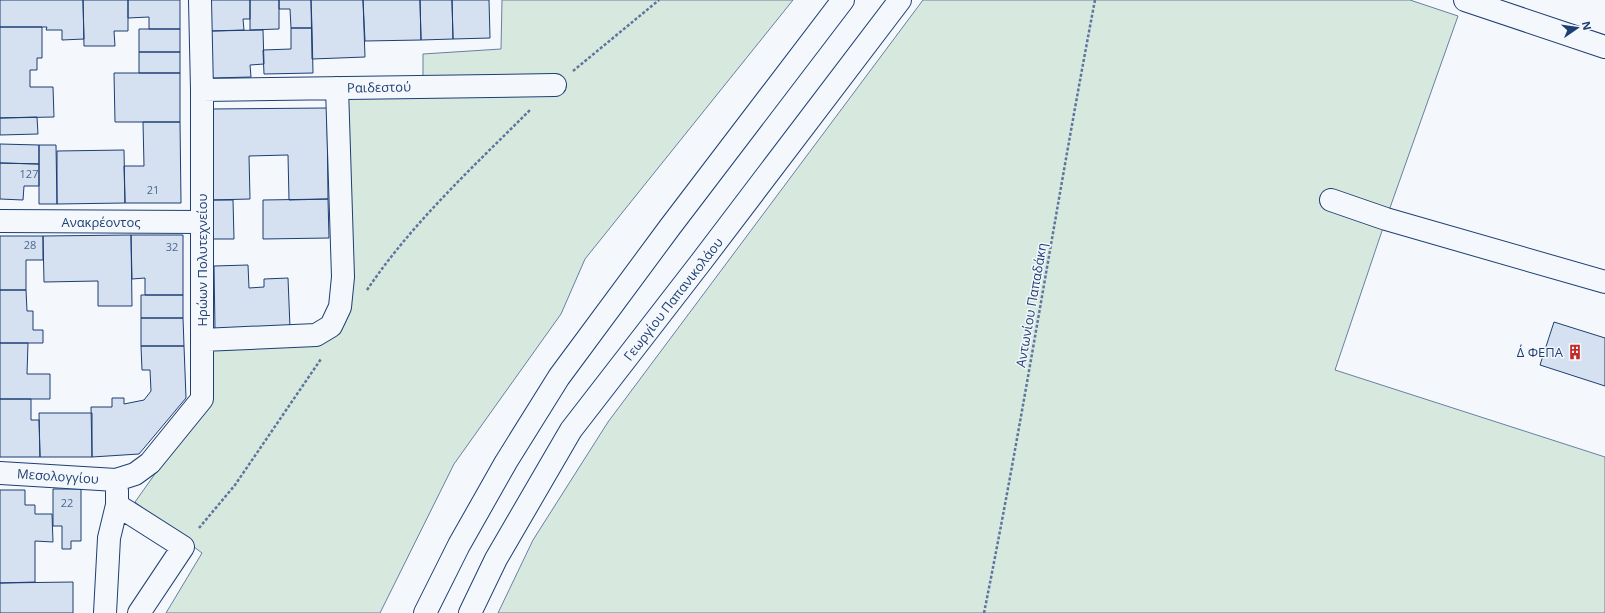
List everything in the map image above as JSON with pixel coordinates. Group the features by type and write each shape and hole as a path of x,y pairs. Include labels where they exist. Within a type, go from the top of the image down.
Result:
{"street":[{"name":"Ηρώων Πολυτεχνείου","path":"116,480 135,474 150,463 202,399 202,90 200,0"},
{"path":"425,613 459,545 506,462 559,377 670,227 843,0"},
{"name":"Γεωργίου Παπανικολάου","path":"470,613 496,559 570,430 701,262 900,0"},
{"path":"1465,0 1605,47"},
{"name":"Ραιδεστού","path":"202,90 556,85"},
{"path":"202,340 316,334 331,326 340,307 343,277 336,88"},
{"path":"1331,200 1386,219 1605,282"},
{"name":"Ανακρέοντος","path":"0,221 202,222"},
{"name":"Μεσολογγίου","path":"0,473 116,480"},
{"path":"105,613 109,538 117,505 116,480"},
{"path":"117,505 183,547 139,613"}],"path":[{"path":"365,293 386,261 444,195 556,85 659,0"},
{"name":"Αντωνίου Παπαδάκη","path":"984,613 1047,272 1071,126 1095,0"},
{"path":"183,547 235,485 322,358"}],"shaded area":[{"path":"502,0 793,0 585,259 561,314 454,464 380,613 166,613 202,553 135,502 206,402 210,346 331,333 343,99 423,94 423,54 501,49"},
{"path":"923,0 1410,0 1458,16 1386,219 1335,370 1605,457 1605,613 498,613 533,540 608,422"}],"building":[{"path":"0,0 83,0 84,39 62,40 62,30 46,30 47,27 0,27"},
{"path":"83,0 128,0 128,31 114,31 115,46 84,46"},
{"path":"128,0 180,0 180,29 149,29 149,17 128,18"},
{"path":"210,0 250,0 250,19 243,19 244,30 211,31"},
{"path":"250,0 279,0 279,29 250,30"},
{"path":"279,0 311,0 312,28 291,28 290,9 279,9"},
{"path":"311,0 363,0 365,57 312,59"},
{"path":"363,0 420,0 421,40 365,41"},
{"path":"420,0 452,0 453,39 421,40"},
{"path":"452,0 489,0 490,38 453,39"},
{"path":"0,27 42,27 42,58 37,58 37,70 30,70 30,87 53,87 54,117 0,118"},
{"path":"291,28 312,28 313,73 264,74 263,50 291,49"},
{"path":"139,29 180,29 180,52 139,52"},
{"path":"263,30 264,64 250,65 251,77 212,78 211,31"},
{"path":"139,52 180,52 180,73 139,73"},
{"path":"114,73 180,73 180,122 115,122"},
{"path":"327,108 328,199 289,200 288,155 249,156 250,199 212,200 210,109"},
{"path":"37,117 38,134 0,135 0,118"},
{"path":"143,122 180,122 181,203 125,203 124,166 144,166"},
{"path":"0,144 39,145 39,164 0,163"},
{"path":"39,145 56,145 57,204 39,204"},
{"path":"124,150 125,203 57,204 57,151"},
{"path":"0,163 39,164 39,186 24,186 23,200 0,199"},
{"path":"328,199 329,238 263,239 263,200"},
{"path":"212,200 233,200 234,239 212,239"},
{"path":"131,235 132,306 98,306 98,281 44,282 43,236"},
{"path":"131,235 183,235 183,295 145,295 145,278 132,279"},
{"path":"0,236 43,236 43,260 26,260 26,290 0,290"},
{"path":"248,265 249,288 264,287 264,279 288,278 290,328 215,330 214,266"},
{"path":"0,290 26,290 27,311 33,311 33,330 43,330 43,343 0,343"},
{"path":"141,295 183,295 183,318 141,318"},
{"path":"141,318 183,318 184,346 141,346"},
{"name":"Δ΄ ΦΕΠΑ","path":"1554,322 1605,338 1605,386 1540,365"},
{"path":"0,343 28,343 27,374 50,374 50,399 0,399"},
{"path":"141,346 184,346 186,398 139,454 92,457 91,407 112,407 112,398 124,398 124,404 144,400 151,391 150,370 142,370"},
{"path":"0,399 31,399 31,420 39,420 40,457 0,457"},
{"path":"39,413 92,413 92,457 40,457"},
{"path":"53,489 81,489 81,541 71,541 71,549 62,549 62,526 53,526"},
{"path":"0,490 25,490 25,505 35,505 35,514 52,514 53,542 35,541 35,582 0,583"},
{"path":"73,582 73,613 0,613 0,583"}],"place":[{"name":"Δ΄ ΦΕΠΑ","path":"1575,352"}]}
